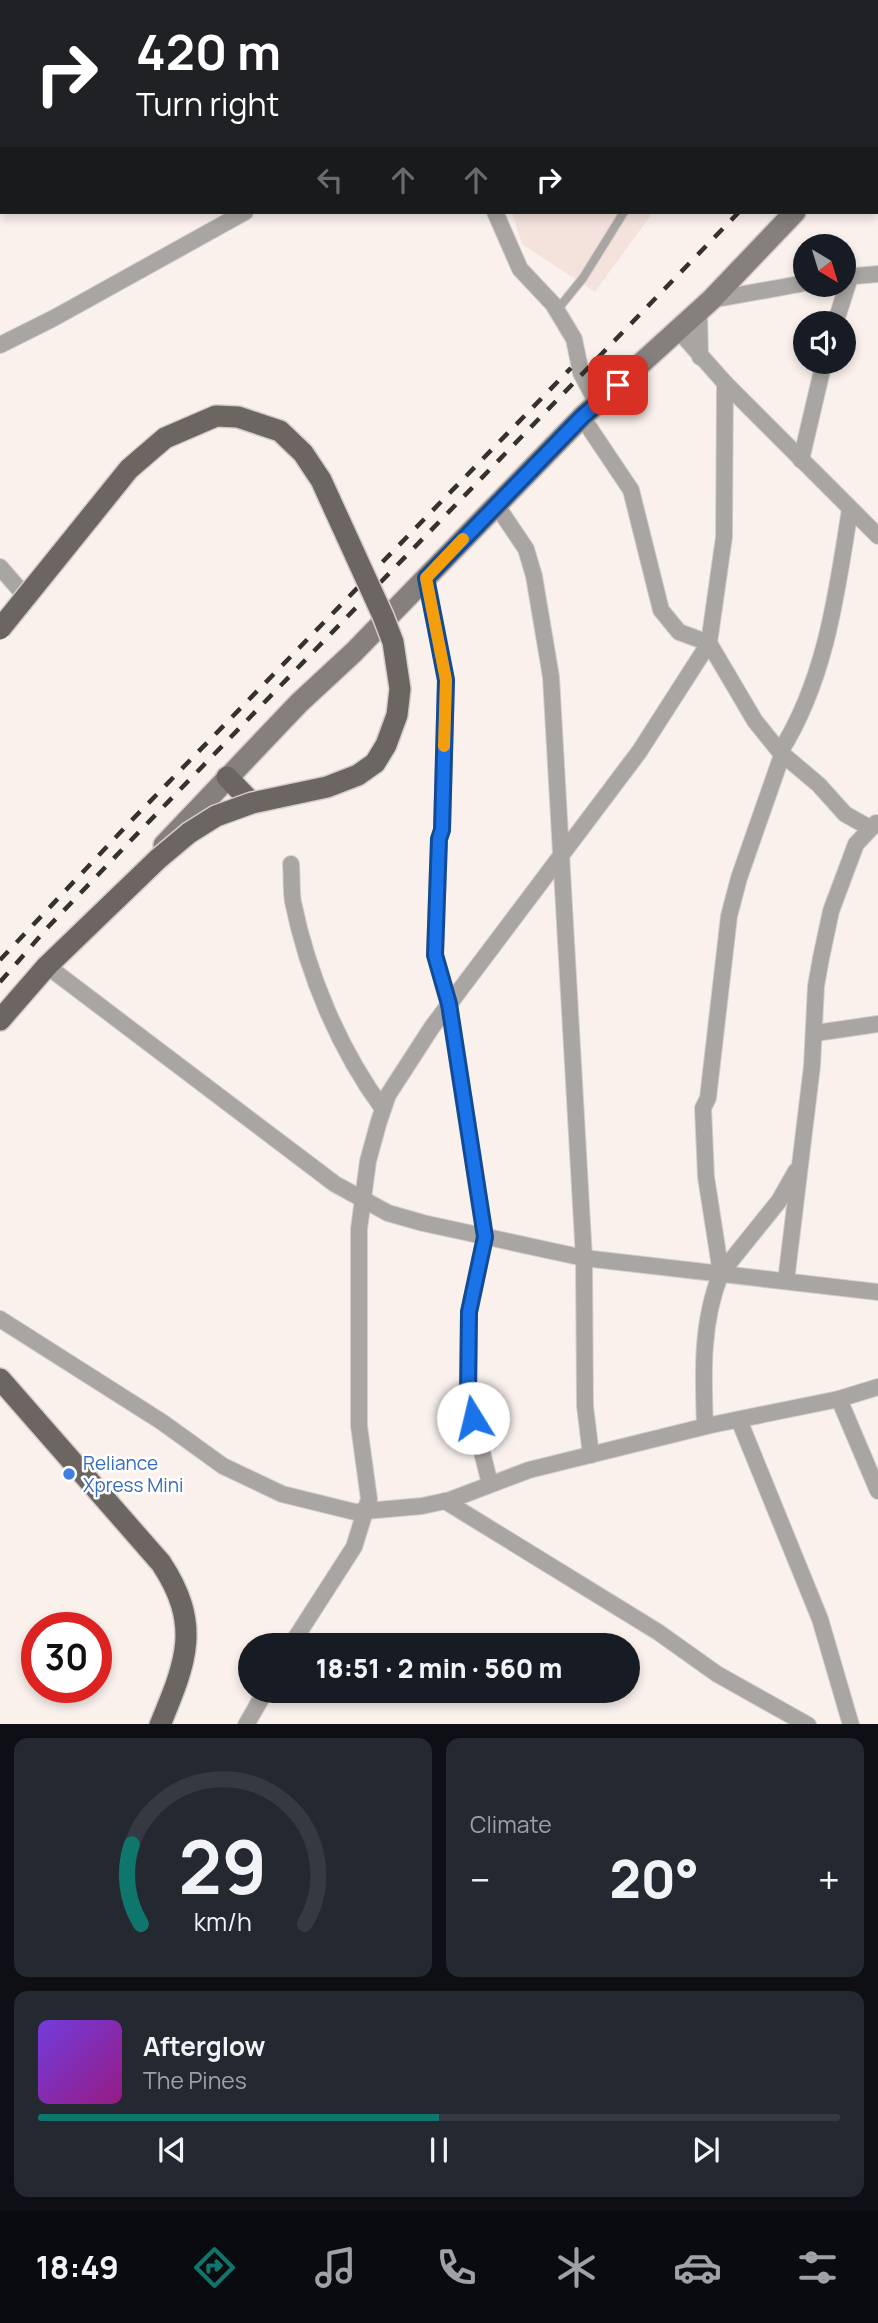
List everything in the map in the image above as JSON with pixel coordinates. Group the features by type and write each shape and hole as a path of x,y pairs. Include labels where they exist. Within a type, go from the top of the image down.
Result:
{"main road":[{"path":"101,913 299,703 354,652 590,410 705,306 793,214"},
{"path":"0,629 129,469 165,438 216,416 238,417 280,431 303,453 321,480 393,642 400,689 397,715 386,746 374,763 358,775 327,787 252,803 216,816 189,833 158,859 47,966 0,1020"},
{"path":"227,777 252,803"},
{"path":"0,1380 161,1563 177,1592 186,1625 186,1647 182,1671 160,1724"}],"street":[{"path":"0,345 241,214"},
{"path":"496,214 520,269 556,310 574,339 590,410 631,490 661,610 679,632 709,643 755,721 781,754 819,785 845,814 874,825 856,844 831,911 816,986 816,1032 786,1281"},
{"path":"856,276 878,274"},
{"path":"700,357 705,306 793,286"},
{"path":"678,330 725,383 878,536"},
{"path":"801,460 821,374"},
{"path":"299,1633 354,1547 369,1499 359,1426 359,1229 368,1161 383,1109 388,1095 449,1004 639,752 709,643 724,537 725,383"},
{"path":"497,506 526,549 534,576 551,677 584,1258 585,1406 591,1455"},
{"path":"721,1273 706,1177 703,1108 708,1098 729,916 781,754 800,714 826,642 850,509"},
{"path":"0,568 26,597"},
{"path":"426,578 446,680 435,955 449,1004 485,1237 469,1312 468,1396 490,1484"},
{"path":"291,864 293,900 314,975 339,1038 363,1082 383,1109"},
{"path":"47,966 335,1184 388,1213 584,1258 878,1292"},
{"path":"816,1032 878,1024"},
{"path":"705,1426 705,1337 708,1311 721,1273 779,1201 799,1166"},
{"path":"0,1319 95,1378 237,1474 282,1494 344,1510 366,1511 445,1501 529,1470 705,1426 839,1399 878,1387"},
{"path":"839,1399 878,1491"},
{"path":"739,1420 820,1619 851,1724"},
{"path":"445,1501 658,1632 754,1697 808,1724"},
{"path":"246,1724 258,1703"}],"lane":[{"path":"556,310 583,278 623,214"}],"shaded area":[{"path":"513,214 652,214 595,292 522,244"}],"railway":[{"path":"0,982 137,834 737,214"},
{"path":"0,960 131,821 571,368"}],"slow traffic":[{"path":"444,746 446,680 426,578 463,539"}],"place":[{"name":"Reliance Xpress Mini","path":"69,1474"}],"route":[{"path":"473,1418 468,1396 469,1312 485,1237 449,1004 435,955 446,680 426,578 582,417 618,385"}]}
